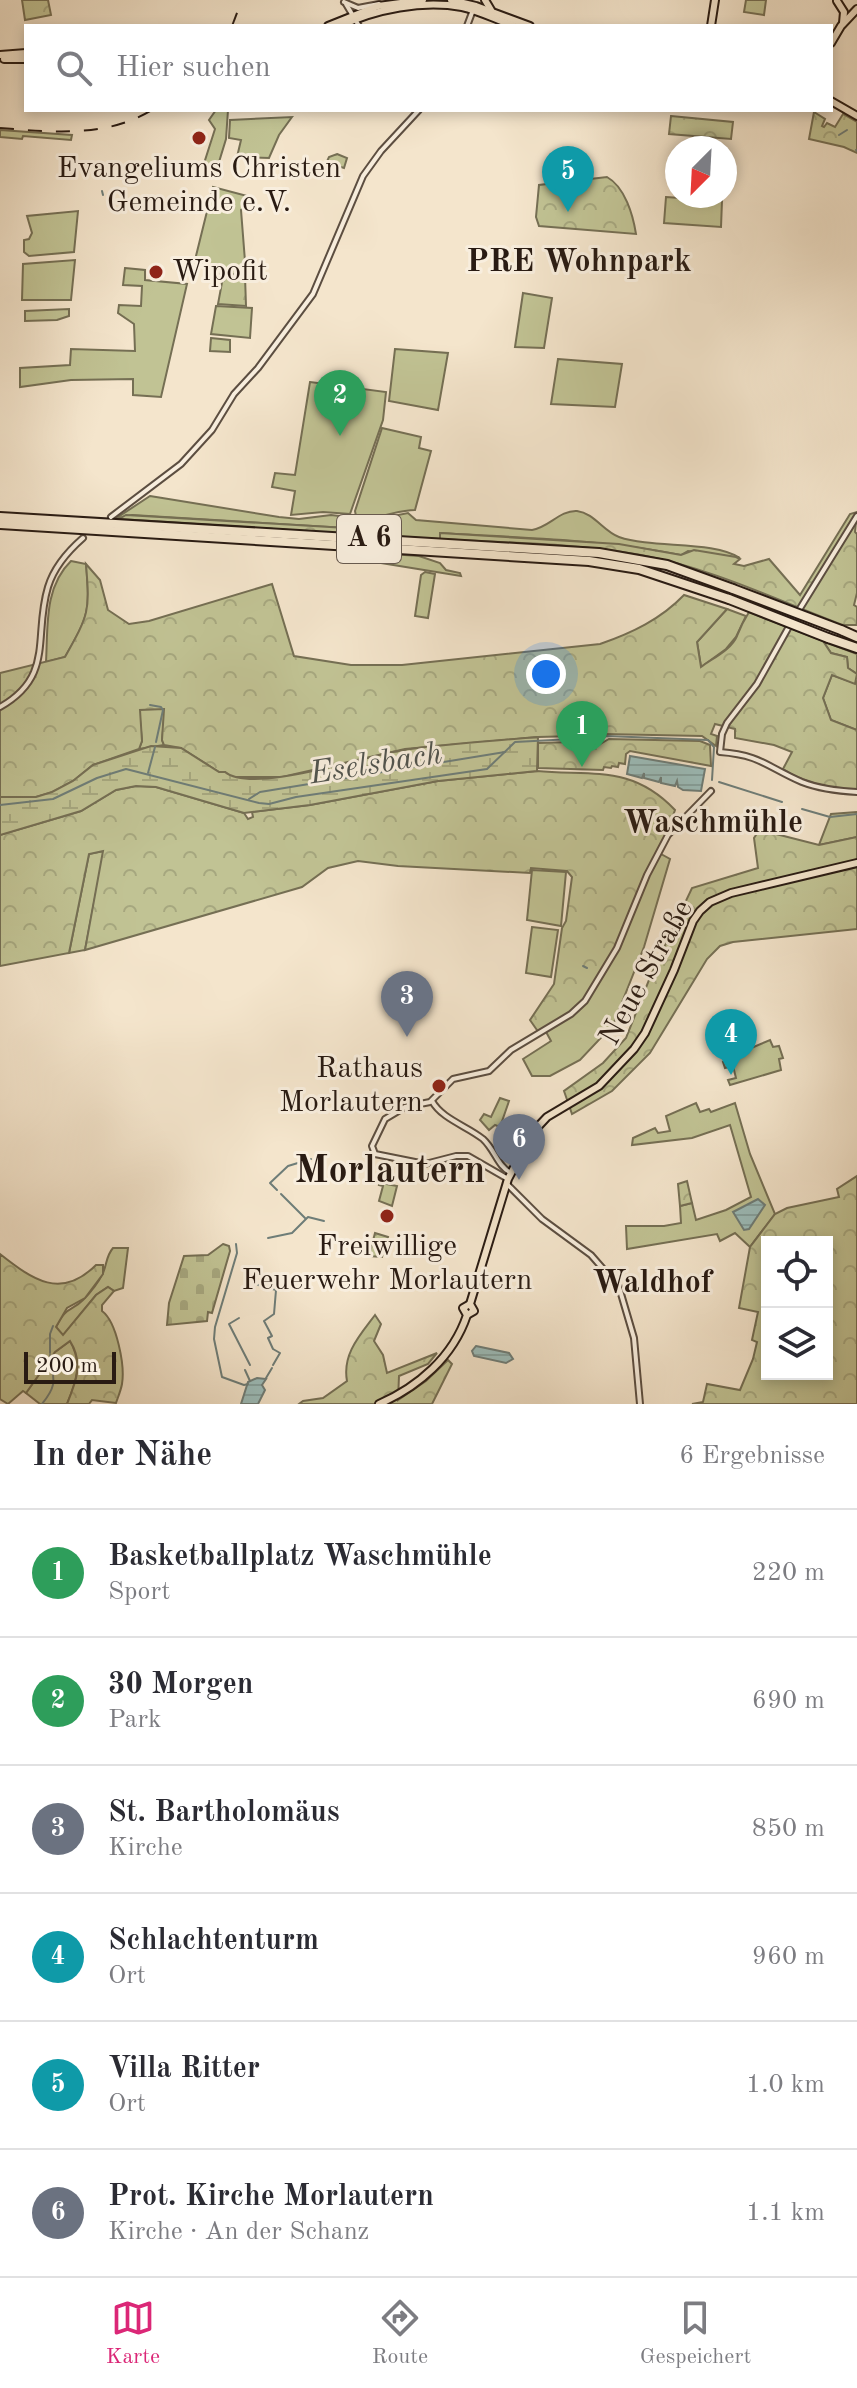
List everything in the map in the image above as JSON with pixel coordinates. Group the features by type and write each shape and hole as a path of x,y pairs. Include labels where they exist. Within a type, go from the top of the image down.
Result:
{"highway":[{"name":"A 6","path":"0,517 599,553 667,565 857,637"},
{"name":"A 6","path":"0,524 601,562 656,573 857,648"}],"main road":[{"path":"355,22 385,4 423,0"},
{"path":"451,0 524,24"},
{"path":"485,0 494,13"},
{"path":"713,24 717,0"},
{"path":"833,40 856,8 837,0"},
{"path":"837,0 844,12 843,23"},
{"path":"355,22 378,11 424,4 476,7 511,24"},
{"path":"0,57 24,56"},
{"path":"833,102 857,116"},
{"name":"Neue Straße","path":"379,1404 414,1385 431,1371 454,1342 467,1315 463,1308 470,1304 508,1178 540,1123 599,1086 634,1049 645,1033 700,911 710,902 731,893 857,863"}],"street":[{"path":"344,1 358,8 385,4"},
{"path":"344,1 355,22"},
{"path":"468,24 476,7"},
{"path":"111,517 194,452 216,424 234,394 255,372 313,294 365,172 417,112"},
{"path":"857,516 757,684 727,723 720,752 762,760 791,777 822,789 857,792"},
{"path":"0,707 19,695 34,673 40,658 45,597 51,579 61,559 83,538"},
{"path":"508,1178 468,1156 429,1163 373,1153 372,1146 383,1121 405,1107 432,1101 450,1081 489,1071 511,1050 571,1014 585,1001 617,948 647,875 668,835 711,791"},
{"path":"432,1101 439,1111 486,1142 497,1155 508,1178 542,1219 591,1255 619,1287 634,1338 640,1404"}],"green space":[{"path":"22,0 48,0 51,15 25,20"},
{"path":"746,0 766,0 764,15 744,12"},
{"path":"215,112 228,112 226,139 215,175 200,176 215,129 209,120"},
{"path":"814,112 825,119 824,127 827,123 835,127 843,114 857,122 857,153 809,139"},
{"path":"671,116 733,122 731,136 669,134"},
{"path":"292,117 279,135 269,158 237,157 241,140 229,138 230,120"},
{"path":"0,130 72,135 71,140 23,136 22,139 0,137"},
{"path":"337,154 347,158 344,168 338,166 328,172 324,168 329,157"},
{"path":"607,177 623,194 636,234 539,226 536,217 539,185"},
{"path":"213,187 251,197 251,201 241,210 246,274 207,274 209,264 195,260"},
{"path":"665,208 722,208 721,227 664,223"},
{"path":"78,211 74,252 29,256 24,252 24,240 29,239 32,233 27,216"},
{"path":"75,260 71,300 22,300 23,264"},
{"path":"125,268 145,270 145,280 187,284 161,397 133,395 133,379 71,380 20,387 20,368 70,365 71,349 135,351 134,324 118,313 119,305 141,306 142,286 123,285"},
{"path":"245,276 246,306 218,304 223,277"},
{"path":"523,293 552,298 544,348 515,347"},
{"path":"216,306 252,308 250,338 211,334"},
{"path":"69,309 69,316 57,320 25,321 25,311"},
{"path":"211,338 230,340 230,352 210,351"},
{"path":"395,349 448,353 438,410 389,401"},
{"path":"558,359 622,364 615,407 551,404"},
{"path":"310,382 386,392 383,420 350,514 323,512 291,515 295,491 272,487 275,473 295,475"},
{"path":"382,428 421,437 419,448 431,451 415,510 371,517 356,516 355,511"},
{"path":"150,496 299,519 331,515 373,520 408,513 416,520 532,530 565,513 577,511 589,515 619,537 714,549 740,558 688,551 681,555 591,542 531,538 441,533 440,539 382,536 380,530 132,515 115,519"},
{"path":"857,512 857,593 854,605 857,607 857,625 843,625 718,576 641,555 566,546 440,539 440,533 619,544 681,555 694,550 736,557 740,559 734,564 744,566 769,559 800,595 850,514"},
{"path":"126,515 383,532 382,536 119,519"},
{"path":"346,551 419,556 440,563 446,570 460,573 461,576 381,563"},
{"path":"71,561 86,564 86,613 65,657 46,662 52,595 62,571"},
{"path":"86,564 100,580 108,610 129,624 149,621 272,584 294,656 351,665 402,665 600,644 645,624 684,595 727,609 697,642 701,667 731,645 749,612 823,641 831,653 847,657 848,668 857,674 855,684 832,675 823,698 831,720 857,730 857,791 828,787 800,778 783,769 792,752 774,745 735,738 735,729 715,724 711,734 717,736 716,746 702,736 604,734 597,740 575,736 538,737 405,749 282,777 231,777 181,748 164,745 164,709 140,710 142,741 139,749 93,765 53,792 36,797 0,797 0,673 65,657 86,612"},
{"path":"425,572 435,574 428,618 415,616 421,575"},
{"path":"727,609 746,616 726,649 701,667 697,642"},
{"path":"823,641 857,654 857,674 848,668 847,657 831,653"},
{"path":"832,675 854,683 857,681 857,730 831,720 823,698"},
{"path":"139,709 165,709 164,745 139,749 142,741"},
{"path":"538,737 537,771 438,781 310,805 244,813 156,787 136,786 116,790 81,811 0,835 0,797 36,797 52,792 93,765 151,746 181,748 219,772 239,778 260,779 311,772 404,750"},
{"path":"609,739 700,741 710,745 711,766 630,751 626,754 625,764 604,767 603,770 538,768 538,743 573,742 595,747"},
{"path":"537,771 627,779 659,796 675,810 670,824 672,827 605,972 592,993 576,1010 539,1033 530,1020 554,984 572,877 567,871 531,868 530,873 358,861 328,868 302,887 85,950 103,851 89,854 69,953 0,966 0,835 81,811 116,790 136,786 156,787 244,813 248,819 253,817 252,812 310,805 438,781"},
{"path":"857,812 857,837 819,845 831,814"},
{"path":"762,826 776,834 819,845 857,837 857,929 720,946 707,959 650,1053 612,1091 572,1114 564,1091 603,1063 626,1038 651,975 692,888 758,868 754,838"},
{"path":"104,851 85,950 69,953 89,854"},
{"path":"661,854 670,859 644,947 613,1025 580,1060 550,1076 532,1076 523,1059 551,1041 545,1030"},
{"path":"532,870 566,872 561,926 527,920"},
{"path":"532,927 558,930 551,977 526,973"},
{"path":"770,1040 773,1047 779,1046 783,1058 779,1059 781,1070 730,1085 728,1080 736,1078 733,1066 725,1068 723,1062"},
{"path":"500,1098 509,1101 500,1127 495,1125 489,1130 480,1120 484,1114 491,1117"},
{"path":"696,1103 700,1112 709,1109 711,1112 735,1103 750,1154 775,1214 750,1247 735,1233 720,1241 717,1234 627,1249 626,1226 681,1223 680,1206 692,1203 696,1220 751,1197 730,1125 692,1138 632,1145 633,1138 655,1128 658,1133 670,1131 666,1116"},
{"path":"857,1176 857,1404 692,1404 703,1402 707,1384 740,1390 753,1359 757,1342 752,1340 758,1312 739,1308 750,1247 775,1214 787,1208 839,1197 837,1189"},
{"path":"381,1179 387,1180 386,1184 397,1186 392,1206 379,1201 383,1186 379,1185"},
{"path":"687,1181 692,1203 680,1206 678,1184"},
{"path":"375,1233 388,1237 382,1257 369,1256"},
{"path":"223,1244 229,1246 230,1251 207,1321 167,1325 169,1303 184,1256 208,1255"},
{"path":"113,1248 128,1248 123,1288 114,1291 108,1287 96,1295 63,1336 56,1327 66,1312 94,1287"},
{"path":"0,1254 24,1272 59,1284 71,1282 96,1265 103,1265 103,1274 85,1298 67,1308 56,1327 63,1335 96,1295 108,1287 114,1291 102,1305 102,1311 116,1334 121,1356 123,1376 116,1403 92,1400 89,1404 67,1404 78,1365 70,1341 55,1352 26,1393 23,1391 8,1404 0,1399"},
{"path":"375,1315 381,1324 374,1341 383,1355 387,1373 437,1353 428,1364 399,1376 398,1400 426,1381 448,1360 452,1364 432,1404 299,1404 323,1398 347,1381 350,1354"},
{"path":"70,1341 77,1365 67,1404 40,1404 26,1393 55,1352"}],"water":[{"path":"630,756 705,769 701,791 683,790 678,787 677,781 675,786 661,783 661,777 659,782 644,778 644,773 642,778 627,774"},
{"path":"758,1199 765,1205 749,1229 744,1230 733,1212"},
{"path":"476,1346 509,1353 513,1359 506,1363 474,1356 472,1351"},
{"path":"257,1378 266,1379 262,1385 265,1390 258,1404 241,1404 248,1382"}],"waterway":[{"path":"839,135 847,130"},
{"path":"102,191 103,195"},
{"path":"150,705 163,710 156,742"},
{"name":"Eselsbach","path":"0,805 53,799 97,778 126,769 269,804 296,797 487,769 515,742 572,739 596,744 606,736 708,740 714,747 712,780"},
{"path":"148,773 155,747"},
{"name":"Eselsbach","path":"249,799 260,792 505,752"},
{"name":"Eselsbach","path":"719,782 782,802"},
{"name":"Eselsbach","path":"802,809 830,817 857,814"},
{"path":"583,966 587,968"},
{"path":"277,1190 270,1183 288,1166 311,1159"},
{"path":"281,1194 305,1218"},
{"path":"268,1238 292,1233 308,1217 324,1221"},
{"path":"236,1244 237,1253 214,1339 222,1377 248,1384"},
{"path":"255,1284 276,1290 274,1314 264,1321 272,1336 268,1338 273,1349 280,1353 273,1365"},
{"path":"239,1318 229,1324 250,1365"},
{"path":"50,1353 53,1326"},
{"path":"42,1404 53,1386 50,1355"},
{"path":"266,1378 272,1368"},
{"path":"245,1370 250,1381"}],"railway":[{"path":"233,24 242,0"},
{"path":"0,128 97,129 148,112"}],"place":[{"name":"Evangeliums Christen Gemeinde e.V.","path":"199,138"},
{"name":"Villa Ritter","path":"568,212"},
{"name":"Wipofit","path":"156,272"},
{"name":"30 Morgen","path":"340,436"},
{"name":"Basketballplatz Waschmühle","path":"582,767"},
{"name":"St. Bartholomäus","path":"407,1037"},
{"name":"Schlachtenturm","path":"731,1075"},
{"name":"Rathaus Morlautern","path":"439,1086"},
{"name":"Prot. Kirche Morlautern","path":"519,1180"},
{"name":"Freiwillige Feuerwehr Morlautern","path":"387,1216"}],"district":[{"name":"PRE Wohnpark","path":"579,263"},
{"name":"Waschmühle","path":"713,824"},
{"name":"Morlautern","path":"390,1172"},
{"name":"Waldhof","path":"652,1284"}]}
